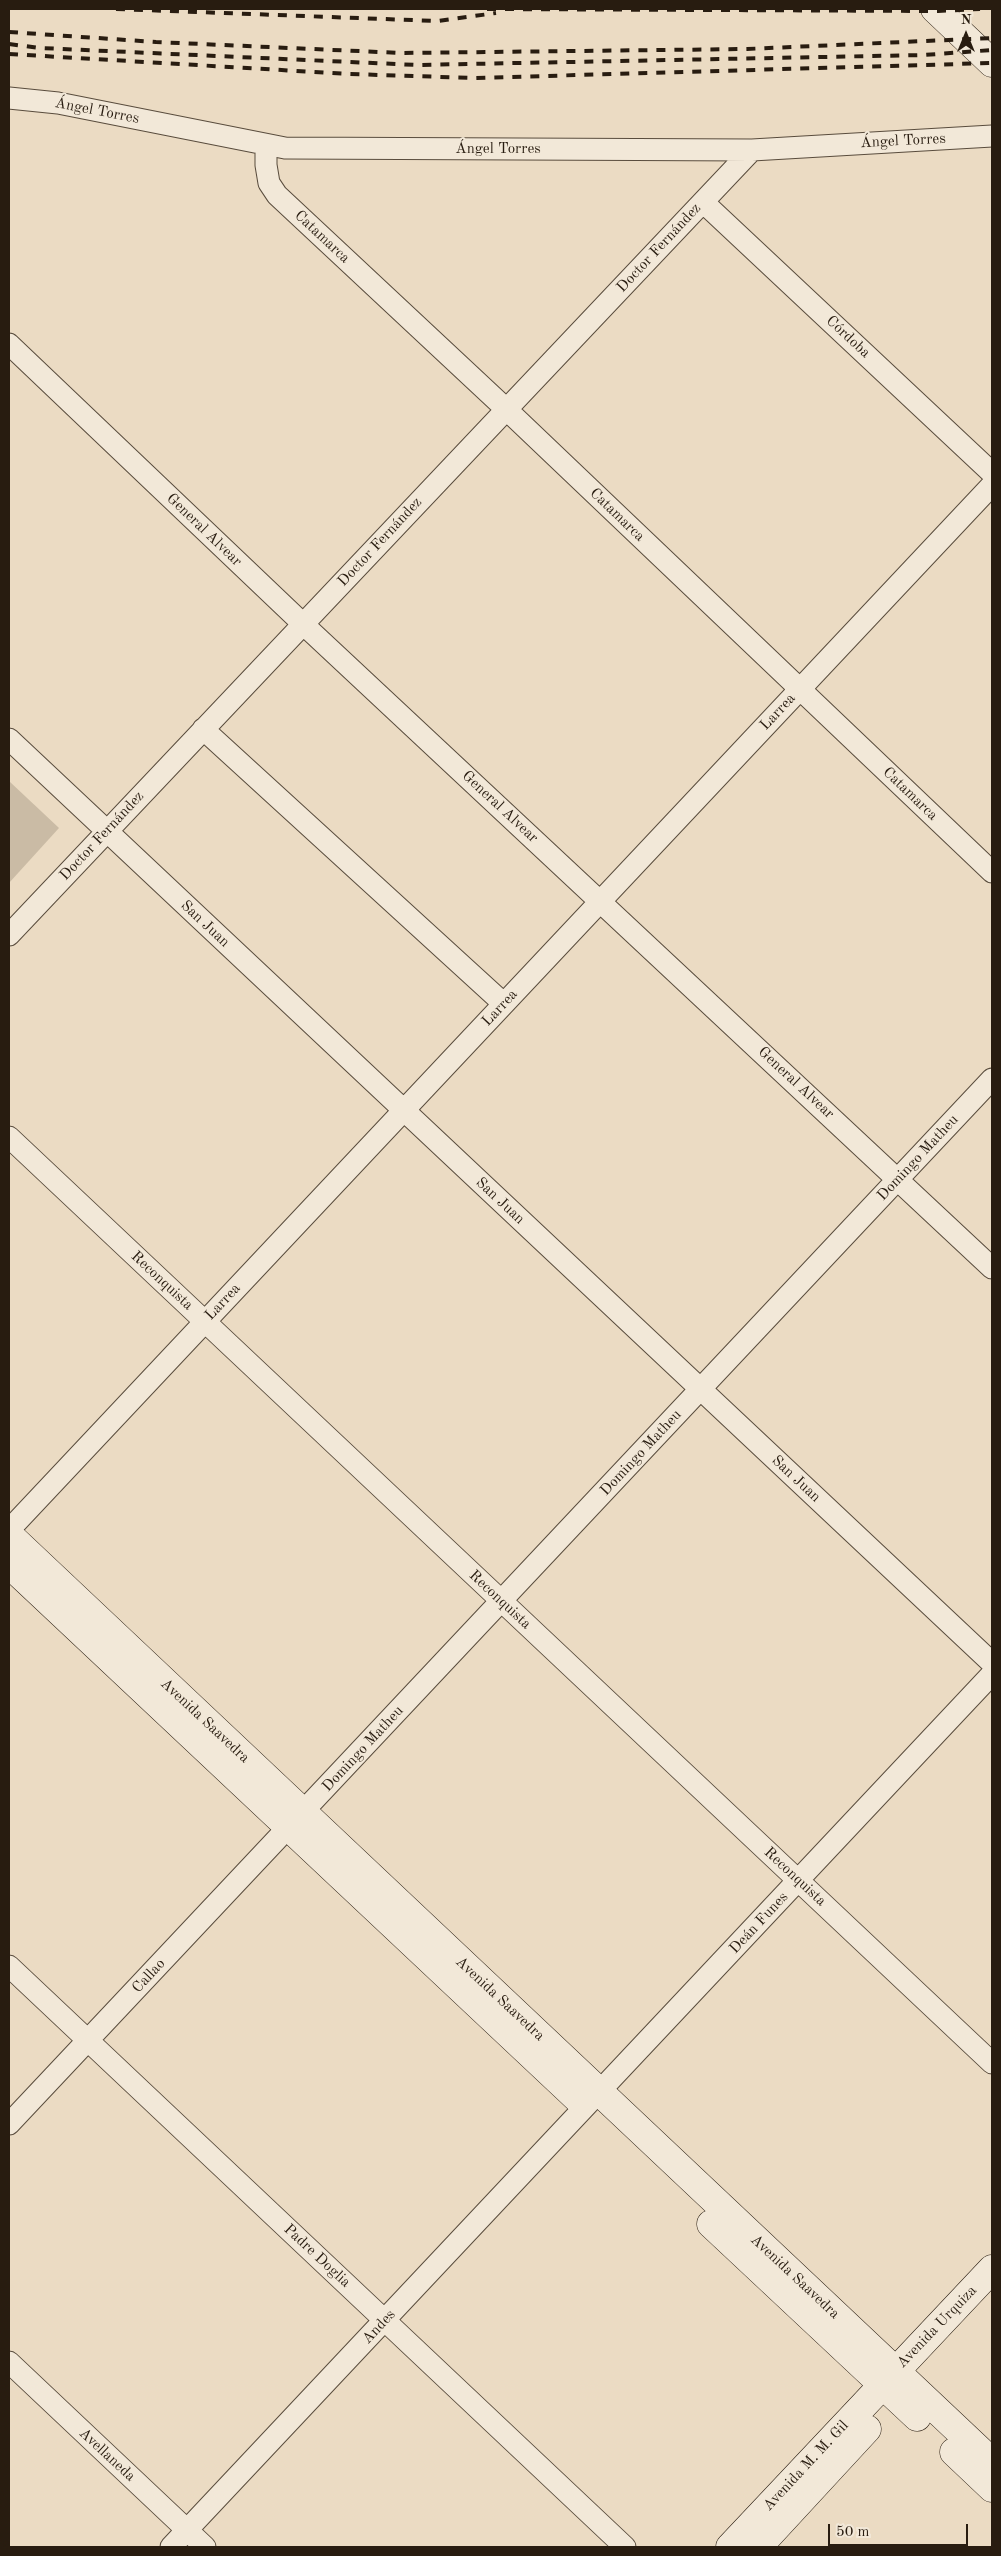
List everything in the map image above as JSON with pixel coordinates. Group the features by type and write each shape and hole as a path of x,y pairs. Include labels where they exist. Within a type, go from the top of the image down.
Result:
{"street":[{"path":"935,9 992,63"},
{"name":"Ángel Torres","path":"9,98 75,106 266,146 285,148 752,150 992,136"},
{"name":"Catamarca","path":"266,146 269,184 277,195 506,409 992,872"},
{"name":"Doctor Fernández","path":"9,935 752,150"},
{"name":"Córdoba","path":"703,202 992,473"},
{"name":"General Alvear","path":"9,344 303,624 601,900 992,1268"},
{"name":"Larrea","path":"9,1530 992,485"},
{"path":"203,730 504,1004"},
{"name":"San Juan","path":"9,739 992,1663"},
{"name":"Domingo Matheu","path":"296,1820 992,1079"},
{"name":"Reconquista","path":"9,1137 992,2063"},
{"name":"Avenida Saavedra","path":"9,1535 296,1820 896,2384 992,2462"},
{"name":"Avenida Saavedra","path":"9,1564 296,1820"},
{"name":"Deán Funes","path":"593,2100 992,1674"},
{"name":"Callao","path":"9,2124 296,1820"},
{"name":"Padre Doglia","path":"9,1966 626,2547"},
{"name":"Andes","path":"171,2547 593,2100"},
{"name":"Avenida Urquiza","path":"896,2384 992,2269"},
{"name":"Avenida Urquiza","path":"896,2384 992,2297"},
{"name":"Avellaneda","path":"9,2362 205,2547"},
{"name":"Avenida Saavedra","path":"896,2384 992,2488"},
{"name":"Avenida M. M. Gil","path":"730,2547 896,2384"},
{"name":"Avenida M. M. Gil","path":"758,2547 896,2384"}],"shaded area":[{"path":"9,781 59,828 9,883"}],"railway":[{"path":"116,9 438,21 496,13"},
{"path":"487,9 938,11 980,9"},
{"path":"9,32 156,42 402,53 747,49 992,38"},
{"path":"9,44 40,48 417,65 924,55 992,50"},
{"path":"9,54 349,74 476,78 992,63"}]}
